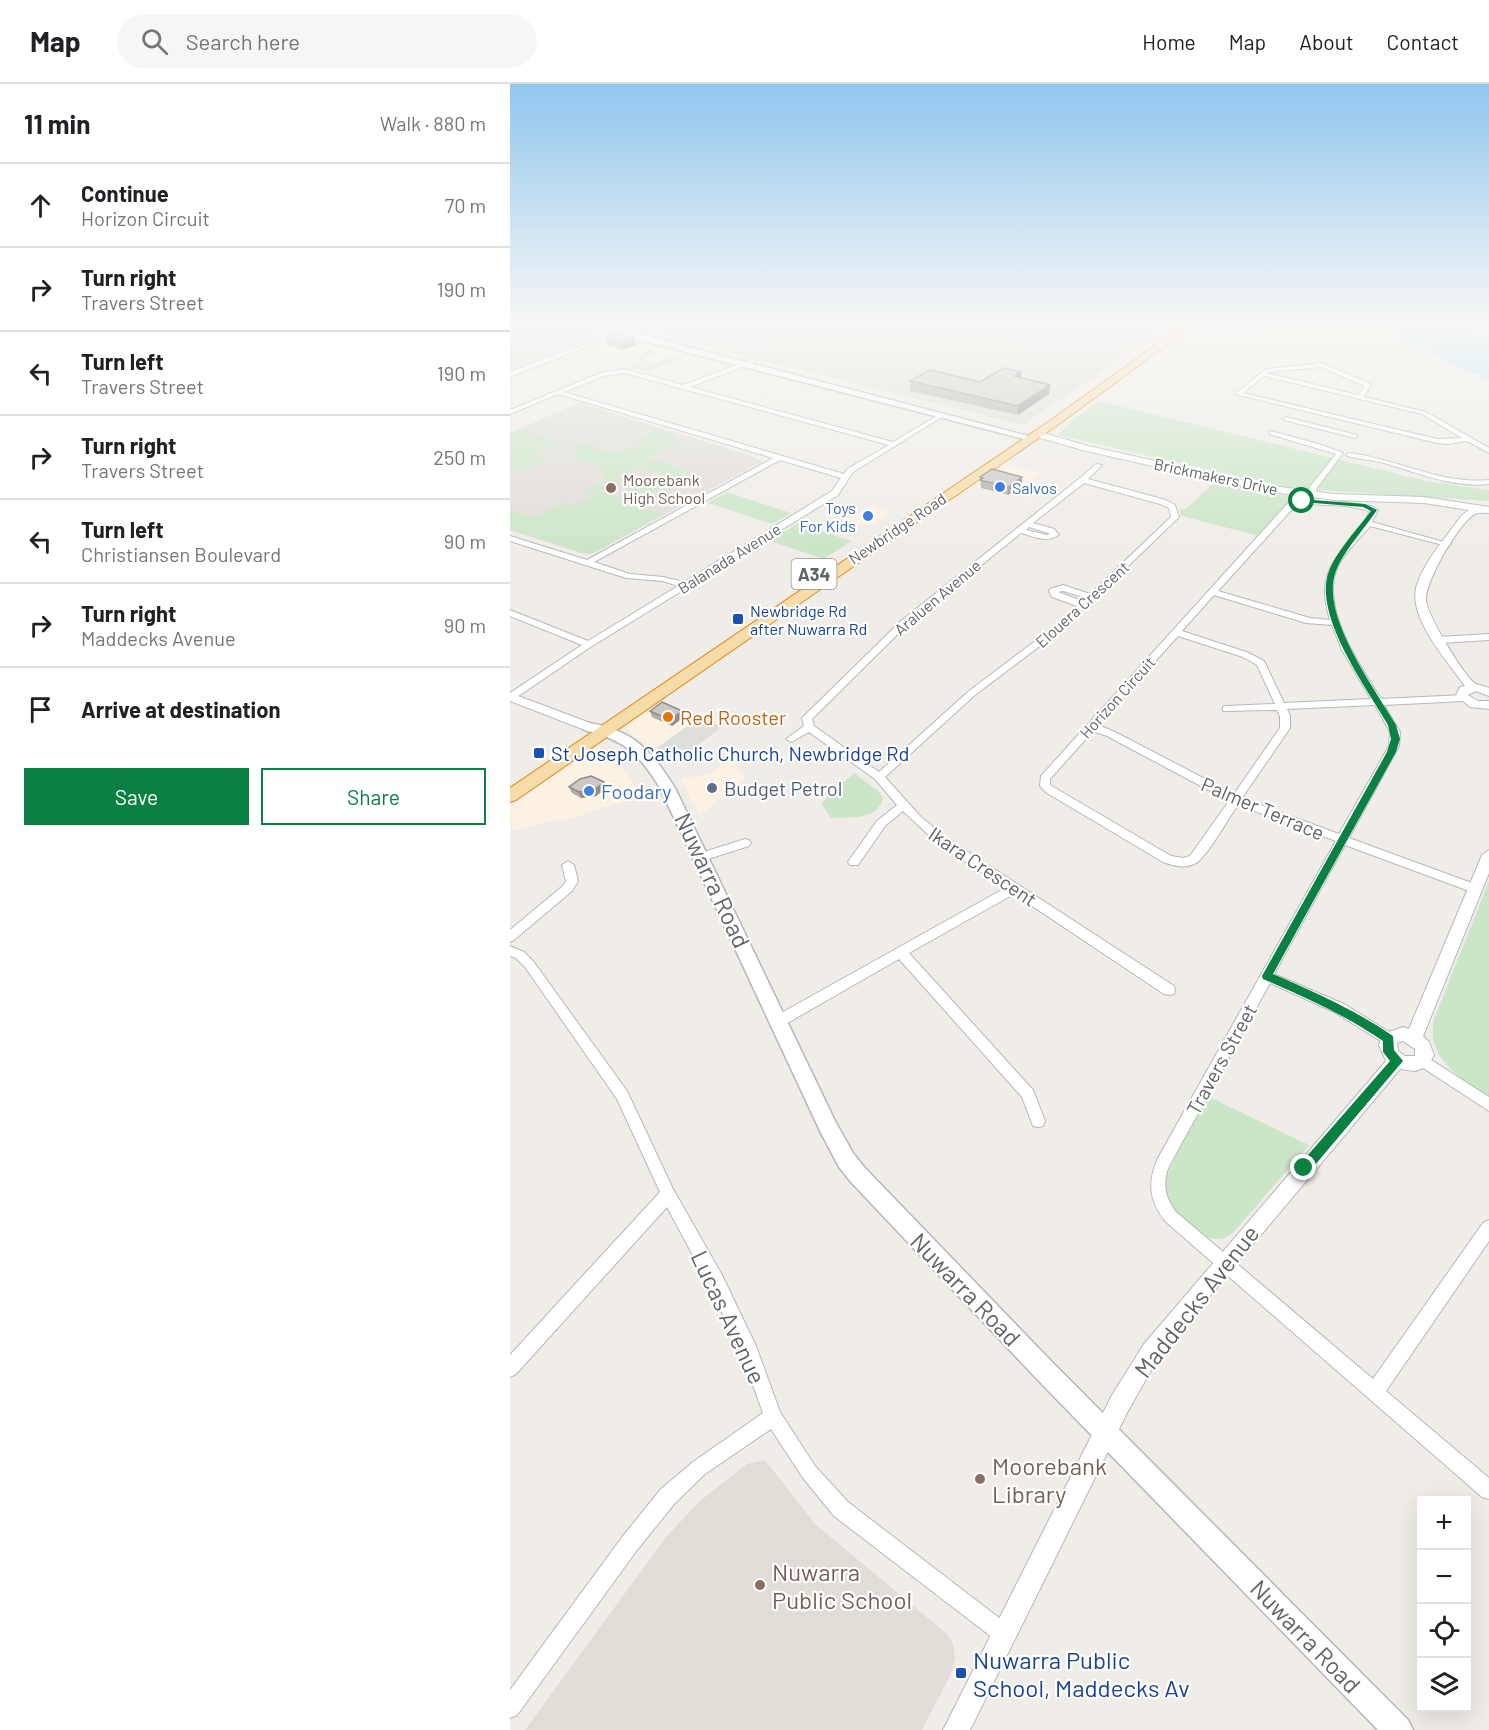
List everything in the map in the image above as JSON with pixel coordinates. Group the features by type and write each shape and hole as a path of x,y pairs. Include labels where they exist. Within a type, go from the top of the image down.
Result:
{"highway":[{"name":"Newbridge Road","path":"510,796 598,730 1078,398"},
{"name":"Newbridge Road","path":"1028,434 1055,422 1089,398"},
{"path":"1055,422 1057,426 1052,434 1058,440"},
{"name":"Newbridge Road","path":"510,781 598,730"}],"main road":[{"path":"878,398 1028,434"},
{"path":"885,398 1028,434"},
{"name":"Nuwarra Road","path":"598,730 643,752 661,776 702,857 828,1127 857,1174 1043,1369 1398,1730"}],"street":[{"path":"510,412 543,398"},
{"path":"576,398 845,477"},
{"path":"728,398 894,444"},
{"path":"1254,398 1437,441 1448,442 1468,438"},
{"path":"1363,398 1424,413 1489,451"},
{"path":"1297,408 1271,433 1345,454 1453,479 1480,484 1489,482"},
{"name":"Balanada Avenue","path":"510,697 589,644 835,493 850,471 942,415"},
{"path":"1286,419 1354,437 1366,424"},
{"name":"Brickmakers Drive","path":"1028,434 1086,448"},
{"name":"Brickmakers Drive","path":"1028,434 1256,486 1312,494 1447,503 1489,510"},
{"path":"1312,494 1318,481 1345,454"},
{"path":"589,562 778,458"},
{"name":"Araluen Avenue","path":"791,739 809,727 806,720 809,716 881,644 929,602 1083,480 1098,465"},
{"name":"Elouera Crescent","path":"879,777 972,693 1049,636 1172,520 1176,513 1169,505 1156,500 1083,480"},
{"name":"Horizon Circuit","path":"1236,800 1194,859 1183,863 1167,859 1045,786 1044,780 1090,726 1296,501 1368,506 1374,512 1366,523"},
{"path":"1447,503 1462,509 1465,512 1464,518"},
{"path":"1489,510 1473,511 1464,518 1424,580 1420,597 1424,616 1472,687 1489,692"},
{"path":"1366,523 1447,544"},
{"name":"Travers Street","path":"1366,523 1337,562 1330,576 1328,601 1334,623 1395,732 1394,746 1158,1175 1158,1198 1163,1208 1225,1263 1489,1490"},
{"path":"1019,530 1044,537 1054,535 1051,531 1027,524"},
{"path":"510,538 629,576 686,585"},
{"path":"1084,604 1055,595 1053,591 1063,588 1092,597"},
{"path":"1212,592 1309,621 1334,623"},
{"path":"510,613 589,644"},
{"path":"1176,632 1256,660 1265,670 1282,706 1285,716 1284,728 1236,800"},
{"path":"1439,640 1489,638"},
{"path":"1464,698 1462,692 1472,687"},
{"name":"Nuwarra Road","path":"510,697 598,730"},
{"path":"1226,709 1464,698 1475,705 1488,708"},
{"name":"Palmer Terrace","path":"1090,726 1111,734 1236,800 1476,889"},
{"name":"Ikara Crescent","path":"809,727 879,777 929,830 1169,990"},
{"path":"854,862 867,847 884,818 904,805"},
{"path":"702,857 745,843"},
{"path":"1414,1038 1489,855"},
{"path":"510,937 568,888 572,881 568,865"},
{"path":"779,1021 1014,888"},
{"name":"Lucas Avenue","path":"510,951 520,955 529,964 622,1095 669,1194 716,1281 750,1352 773,1417 809,1472 840,1509 1004,1634"},
{"path":"901,953 1028,1094 1038,1121"},
{"path":"1267,976 1340,1008 1389,1039"},
{"path":"1398,1035 1414,1038 1424,1051 1422,1060 1410,1065 1397,1061 1389,1052 1387,1043 1389,1039 1398,1035"},
{"path":"1422,1060 1489,1105"},
{"name":"Maddecks Avenue","path":"956,1730 1106,1431 1151,1351 1397,1061"},
{"path":"510,1368 669,1194"},
{"path":"1375,1392 1489,1228"},
{"path":"510,1708 630,1543 668,1496 699,1468 773,1417"}],"shaded area":[{"path":"912,398 1063,398 1024,424"},
{"name":"Moorebank High School","path":"579,403 755,457 761,462 594,553 581,553 510,530 510,433"},
{"path":"1002,463 1041,474 1010,497 969,485"},
{"path":"871,505 893,511 870,527 848,520"},
{"path":"662,700 700,717 654,750 628,731 626,726"},
{"path":"700,717 722,727 674,763 654,750"},
{"path":"597,748 622,768 643,797 570,819 515,830 510,826 510,807 592,749"},
{"path":"730,758 745,778 699,816 681,779 710,774"},
{"name":"Nuwarra Public School","path":"765,1460 815,1524 947,1634 953,1644 955,1658 951,1674 922,1730 525,1730 666,1537 700,1501 747,1464"}],"green space":[{"path":"1099,401 1426,481 1489,490 1489,501 1289,488 1058,435 1073,420"},
{"path":"520,429 562,443 534,455 548,460 526,469 521,468 510,472 510,433"},
{"path":"655,430 683,438 649,458 693,474 647,496 614,485 595,494 583,491 604,481 604,470 574,457 579,453 567,448 581,442 612,453 644,446 636,440","holes":["638,467 664,477 643,488 617,478"]},
{"path":"1214,483 1301,498 1290,502 1259,536 1182,516 1180,510 1187,508"},
{"path":"605,491 662,515 594,553 588,554 510,530 510,510 534,517 563,503 573,506"},
{"path":"727,492 791,513 772,524 708,503"},
{"path":"798,523 851,541 824,559 770,541"},
{"path":"854,773 878,791 883,798 880,805 875,811 862,816 831,818 821,803"},
{"path":"1489,881 1489,1096 1456,1074 1447,1065 1435,1045 1433,1033 1434,1019"},
{"path":"1209,1097 1309,1145 1233,1233 1221,1239 1212,1239 1194,1228 1172,1205 1165,1184 1177,1154"}],"building":[{"path":"983,398 1030,398 1018,406"},
{"path":"992,469 1022,477 1008,487 980,480 983,478 980,477"},
{"path":"662,702 682,711 670,720 650,711"},
{"path":"591,776 604,782 594,790 579,792 569,787 580,779"}],"place":[{"name":"Salvos","path":"1000,487"},
{"name":"Moorebank High School","path":"611,488"},
{"name":"Toys For Kids","path":"868,516"},
{"name":"Newbridge Rd after Nuwarra Rd","path":"738,619"},
{"name":"Red Rooster","path":"668,717"},
{"name":"St Joseph Catholic Church, Newbridge Rd","path":"539,753"},
{"name":"Budget Petrol","path":"712,788"},
{"name":"Foodary","path":"589,791"},
{"name":"Moorebank Library","path":"980,1479"},
{"name":"Nuwarra Public School","path":"760,1585"},
{"name":"Nuwarra Public School, Maddecks Av","path":"961,1673"}],"route":[{"path":"1302,501 1358,504 1374,510 1333,569 1328,584 1328,601 1337,630 1392,725 1395,739 1392,752 1267,976 1340,1008 1365,1023 1389,1039 1387,1047 1397,1061 1304,1168"}]}
